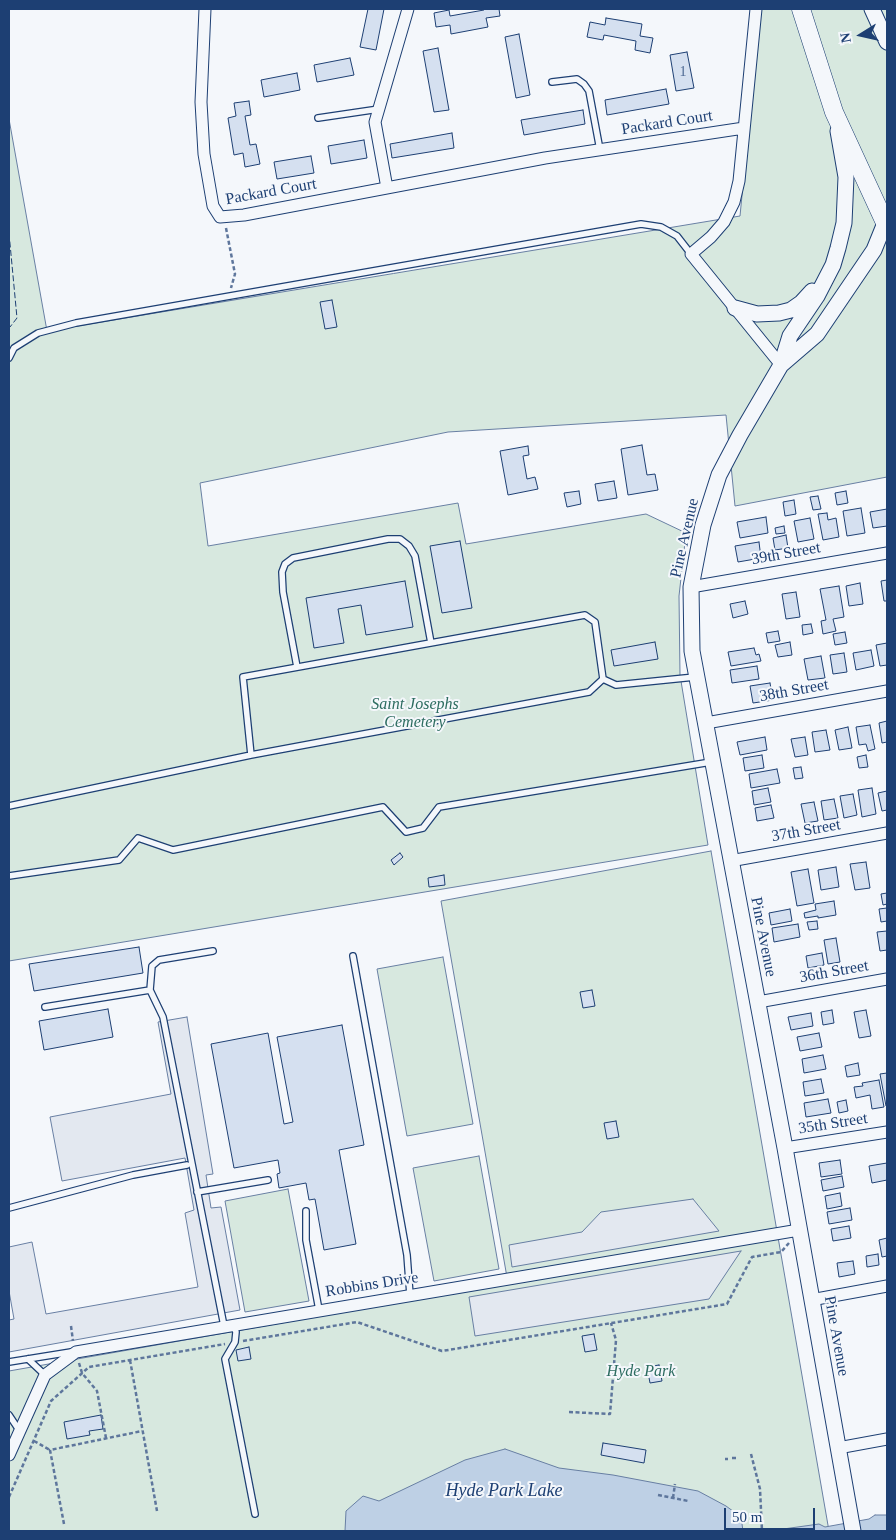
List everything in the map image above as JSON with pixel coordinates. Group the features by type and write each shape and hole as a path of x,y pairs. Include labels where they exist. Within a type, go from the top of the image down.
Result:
{"main road":[{"path":"781,365 790,336 817,296 832,265 844,223 846,177 834,112 801,9"},
{"path":"872,9 887,42"},
{"path":"781,365 817,334 874,250 887,222 834,112"},
{"path":"735,308 757,314 791,310 810,294 820,277 832,265"},
{"name":"Pine Avenue","path":"781,365 719,475 703,525 691,587 692,651 758,1002 852,1525"}],"street":[{"name":"Packard Court","path":"205,9 201,102 204,154 213,206 220,217 244,215 545,158 744,128"},
{"path":"387,188 375,122 408,9"},
{"path":"756,9 739,181 734,202 724,222 712,237 691,254 781,365"},
{"name":"39th Street","path":"691,587 887,553"},
{"name":"38th Street","path":"706,723 887,691"},
{"name":"37th Street","path":"730,861 887,833"},
{"name":"36th Street","path":"758,1002 887,979"},
{"name":"35th Street","path":"784,1148 887,1132"},
{"name":"Robbins Drive","path":"9,1455 45,1375 76,1352 799,1230"},
{"path":"811,1300 887,1286"},
{"path":"838,1448 887,1439"}],"lane":[{"path":"552,82 577,79 589,91 600,150"},
{"path":"318,118 378,109"},
{"path":"9,358 14,348 38,333 76,323 641,224 662,227 677,236 691,254"},
{"path":"297,667 284,592 282,572 285,564 293,558 388,538 400,539 409,546 414,556 431,643"},
{"path":"251,755 243,677 585,615 595,622 603,679"},
{"path":"603,679 616,685 697,677"},
{"path":"9,806 251,755 590,692 603,679"},
{"path":"9,876 119,860 138,838 173,850 382,807 406,832 423,828 439,807 713,762"},
{"path":"213,951 159,960 152,966 150,990 162,1017 197,1192 229,1325 236,1332 236,1342 225,1359 255,1514"},
{"path":"353,956 407,1255 410,1295"},
{"path":"46,1007 150,990"},
{"path":"9,1208 133,1175 187,1165"},
{"path":"197,1192 268,1180"},
{"path":"306,1211 306,1240 319,1310"},
{"path":"9,1362 76,1352"},
{"path":"28,1359 45,1375"},
{"path":"9,1415 19,1430"}],"path":[{"path":"226,226 235,274 231,288"},
{"path":"9,1497 51,1401 89,1367 356,1322 442,1351 727,1304 752,1257 782,1252 799,1230"},
{"path":"570,1412 610,1414 616,1340 611,1323"},
{"path":"71,1326 82,1373 97,1391 106,1438"},
{"path":"130,1360 156,1511"},
{"path":"19,1430 50,1450 142,1430"},
{"path":"50,1450 64,1524"},
{"path":"751,1454 760,1490 762,1531"},
{"path":"673,1498 675,1484"},
{"path":"658,1495 688,1501"}],"green space":[{"name":"Saint Josephs Cemetery","path":"760,9 887,9 887,477 735,506 726,415 448,432 200,483 208,546 458,503 466,544 646,514 686,533 679,596 680,675 708,845 9,961 9,119 47,331 740,216"},
{"name":"Hyde Park","path":"711,851 829,1531 9,1531 9,1371 508,1283 441,901"},
{"path":"443,957 473,1124 407,1136 377,969"},
{"path":"479,1156 499,1269 434,1281 413,1168"},
{"path":"288,1189 309,1301 245,1312 225,1201"}],"shaded area":[{"path":"187,1017 213,1174 206,1175 211,1208 221,1207 240,1310 9,1352 9,1320 14,1319 9,1291 9,1247 32,1242 46,1314 198,1287 185,1213 194,1210 185,1158 62,1181 50,1117 171,1094 158,1022"},
{"path":"693,1199 719,1231 512,1267 509,1245 582,1232 601,1212"},
{"path":"741,1251 709,1299 475,1336 469,1297"}],"water":[{"name":"Hyde Park Lake","path":"505,1449 559,1468 613,1475 698,1491 726,1506 741,1517 743,1531 345,1531 346,1511 363,1496 379,1501 465,1460"},
{"path":"875,1515 887,1515 887,1531 769,1531 819,1524 825,1527 869,1519"}],"building":[{"path":"368,9 384,9 376,50 360,47"},
{"path":"483,9 499,9 500,16 486,18 488,27 451,34 450,25 436,27 434,13 449,10 450,16"},
{"path":"606,18 642,24 640,36 653,38 650,53 635,50 636,41 604,35 603,40 587,37 590,22 605,25"},
{"path":"519,34 530,95 516,98 505,37"},
{"path":"438,48 449,110 434,112 423,51"},
{"path":"687,52 694,88 676,91 670,55"},
{"path":"350,58 354,75 317,82 314,65"},
{"path":"297,73 300,90 264,97 261,80"},
{"path":"666,89 669,104 607,115 605,100"},
{"path":"249,101 251,115 245,116 250,145 256,144 260,164 245,167 243,153 234,155 228,118 236,116 234,103"},
{"path":"583,110 585,124 524,135 521,120"},
{"path":"452,133 454,148 392,158 390,144"},
{"path":"364,140 367,158 331,164 328,146"},
{"path":"311,156 314,173 277,179 274,162"},
{"path":"332,300 337,327 325,329 320,302"},
{"path":"642,445 647,475 655,474 658,490 628,495 621,449"},
{"path":"528,446 529,455 523,456 527,479 535,477 538,489 508,495 500,451"},
{"path":"614,481 617,498 598,501 595,484"},
{"path":"579,491 581,504 567,507 564,493"},
{"path":"846,491 848,503 837,505 835,493"},
{"path":"818,496 821,509 813,510 810,497"},
{"path":"794,500 796,514 785,516 783,502"},
{"path":"861,508 865,533 847,536 843,511"},
{"path":"887,509 887,526 873,528 870,512"},
{"path":"827,513 828,520 836,518 839,537 823,540 818,514"},
{"path":"766,517 768,533 740,538 737,522"},
{"path":"810,518 814,539 798,542 794,521"},
{"path":"784,526 785,533 776,534 775,528"},
{"path":"786,535 788,548 775,550 773,538"},
{"path":"460,541 472,608 442,613 430,546"},
{"path":"759,542 761,558 738,562 735,546"},
{"path":"887,580 887,601 884,601 881,581"},
{"path":"405,581 413,627 366,635 361,605 338,609 344,643 314,648 306,598"},
{"path":"860,583 863,604 849,606 846,586"},
{"path":"839,586 844,617 833,619 836,631 823,634 821,621 826,620 820,589"},
{"path":"796,592 800,617 786,619 782,594"},
{"path":"745,601 748,614 733,618 730,604"},
{"path":"811,624 813,633 803,635 802,625"},
{"path":"778,631 780,641 768,643 766,633"},
{"path":"845,632 847,643 835,645 833,634"},
{"path":"655,642 658,659 614,666 611,650"},
{"path":"790,642 792,655 778,657 775,645"},
{"path":"887,643 887,665 880,666 876,645"},
{"path":"754,648 756,655 759,654 761,661 731,666 728,652"},
{"path":"871,650 874,666 856,670 853,653"},
{"path":"844,653 847,672 833,674 830,655"},
{"path":"821,656 825,678 808,680 804,659"},
{"path":"757,666 759,679 732,683 730,670"},
{"path":"770,683 773,700 753,703 750,686"},
{"path":"887,721 887,742 882,743 879,723"},
{"path":"870,725 875,749 868,751 866,744 859,745 856,727"},
{"path":"848,727 852,748 839,750 835,730"},
{"path":"826,730 830,750 815,752 812,732"},
{"path":"765,737 767,750 740,755 737,742"},
{"path":"805,737 808,755 795,757 791,739"},
{"path":"762,755 764,768 745,771 743,758"},
{"path":"866,755 868,767 859,768 857,757"},
{"path":"801,767 803,778 795,779 793,768"},
{"path":"777,769 780,783 751,788 749,774"},
{"path":"768,788 771,802 754,805 752,791"},
{"path":"872,788 876,814 862,817 858,790"},
{"path":"887,791 887,810 882,811 878,793"},
{"path":"853,794 857,815 844,818 840,796"},
{"path":"834,799 838,818 824,820 821,801"},
{"path":"814,802 818,821 805,823 801,804"},
{"path":"771,805 774,818 757,821 755,808"},
{"path":"400,853 403,857 394,865 391,860"},
{"path":"866,862 870,888 855,890 850,864"},
{"path":"836,867 839,887 821,890 818,870"},
{"path":"808,869 814,903 797,906 791,872"},
{"path":"444,875 445,885 429,887 428,878"},
{"path":"887,893 887,904 883,905 881,894"},
{"path":"834,901 836,915 805,918 804,913 816,910 815,904"},
{"path":"887,908 887,921 881,922 879,909"},
{"path":"790,909 792,921 771,925 769,913"},
{"path":"817,921 818,929 809,930 807,922"},
{"path":"798,924 800,937 774,942 772,928"},
{"path":"887,931 887,950 880,951 877,932"},
{"path":"836,938 840,962 828,964 824,940"},
{"path":"139,947 143,973 34,991 29,964"},
{"path":"822,953 824,965 808,968 806,956"},
{"path":"592,990 595,1006 583,1008 580,992"},
{"path":"108,1009 113,1037 44,1050 39,1021"},
{"path":"832,1010 834,1023 823,1025 821,1012"},
{"path":"866,1010 871,1036 859,1038 854,1012"},
{"path":"811,1013 813,1026 791,1030 788,1017"},
{"path":"342,1025 364,1145 339,1150 356,1244 324,1250 315,1199 309,1200 306,1183 279,1188 277,1174 280,1173 278,1160 234,1168 211,1044 268,1033 284,1124 293,1122 277,1037"},
{"path":"819,1033 822,1047 800,1051 797,1037"},
{"path":"823,1055 826,1069 804,1073 802,1059"},
{"path":"858,1063 860,1075 847,1077 845,1066"},
{"path":"887,1073 887,1106 886,1106 880,1074"},
{"path":"821,1079 824,1093 805,1096 803,1082"},
{"path":"879,1080 884,1107 872,1109 870,1095 856,1098 854,1087 863,1086 862,1083"},
{"path":"828,1099 831,1113 806,1117 804,1103"},
{"path":"846,1100 848,1111 839,1113 837,1102"},
{"path":"616,1121 619,1137 607,1139 604,1123"},
{"path":"840,1160 842,1174 821,1177 819,1163"},
{"path":"887,1163 887,1180 872,1183 869,1166"},
{"path":"842,1176 844,1187 823,1191 821,1180"},
{"path":"840,1193 842,1206 827,1209 825,1196"},
{"path":"850,1208 852,1220 829,1224 827,1212"},
{"path":"849,1226 851,1238 833,1241 831,1229"},
{"path":"887,1238 887,1256 882,1257 879,1240"},
{"path":"878,1254 879,1265 867,1267 866,1256"},
{"path":"853,1261 855,1274 839,1277 837,1263"},
{"path":"594,1334 597,1350 585,1352 582,1336"},
{"path":"249,1347 251,1359 238,1361 236,1350"},
{"path":"659,1365 662,1381 650,1383 647,1367"},
{"path":"101,1415 103,1429 89,1431 90,1435 67,1439 64,1422"},
{"path":"603,1443 646,1450 644,1463 601,1455"}],"fence":[{"path":"9,233 17,318 10,327"}]}
